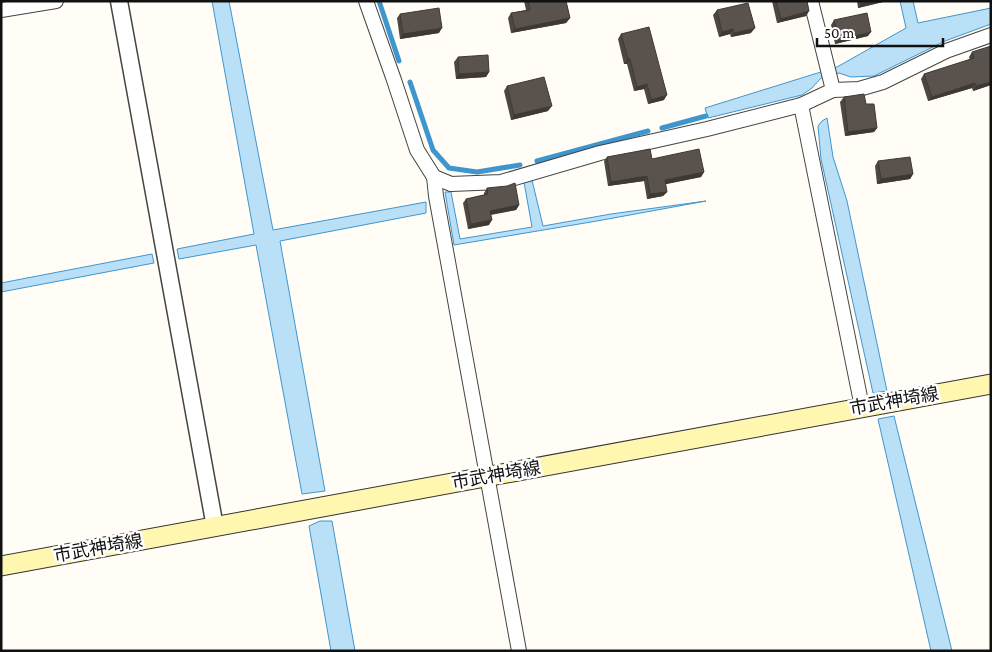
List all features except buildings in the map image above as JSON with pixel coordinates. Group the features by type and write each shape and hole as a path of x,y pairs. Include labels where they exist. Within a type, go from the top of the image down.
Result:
{"main road":[{"name":"市武神埼線","path":"1,566 991,384"}],"street":[{"path":"1,10 56,1"},
{"path":"119,1 215,527"},
{"path":"366,1 417,150 434,177 486,477 519,651"},
{"path":"811,1 831,78"},
{"path":"831,78 859,89 883,82 946,51 991,35"},
{"path":"434,177 451,184 501,182 600,153 707,129 801,105 831,78"},
{"path":"801,105 862,407"}],"water":[{"path":"212,1 229,1 273,230 426,202 426,213 280,241 325,491 302,494 256,245 179,259 177,249 254,234"},
{"path":"900,1 913,1 918,23 991,8 991,24 945,41 874,76 851,77 839,73 821,78 802,95 708,118 705,108 837,67 906,28"},
{"path":"827,118 833,157 847,201 887,391 873,393 821,159 818,126"},
{"path":"532,180 543,226 611,214 706,201 454,245 445,192 451,192 460,239 532,227 524,182"},
{"path":"152,254 154,263 1,292 1,283"},
{"path":"894,416 952,651 931,651 878,419"},
{"path":"320,521 332,521 355,651 331,651 309,526"}],"waterway":[{"path":"379,1 399,61"},
{"path":"410,82 433,150 449,168 477,172 520,165"},
{"path":"662,128 706,116"},
{"path":"537,161 648,131"}]}
